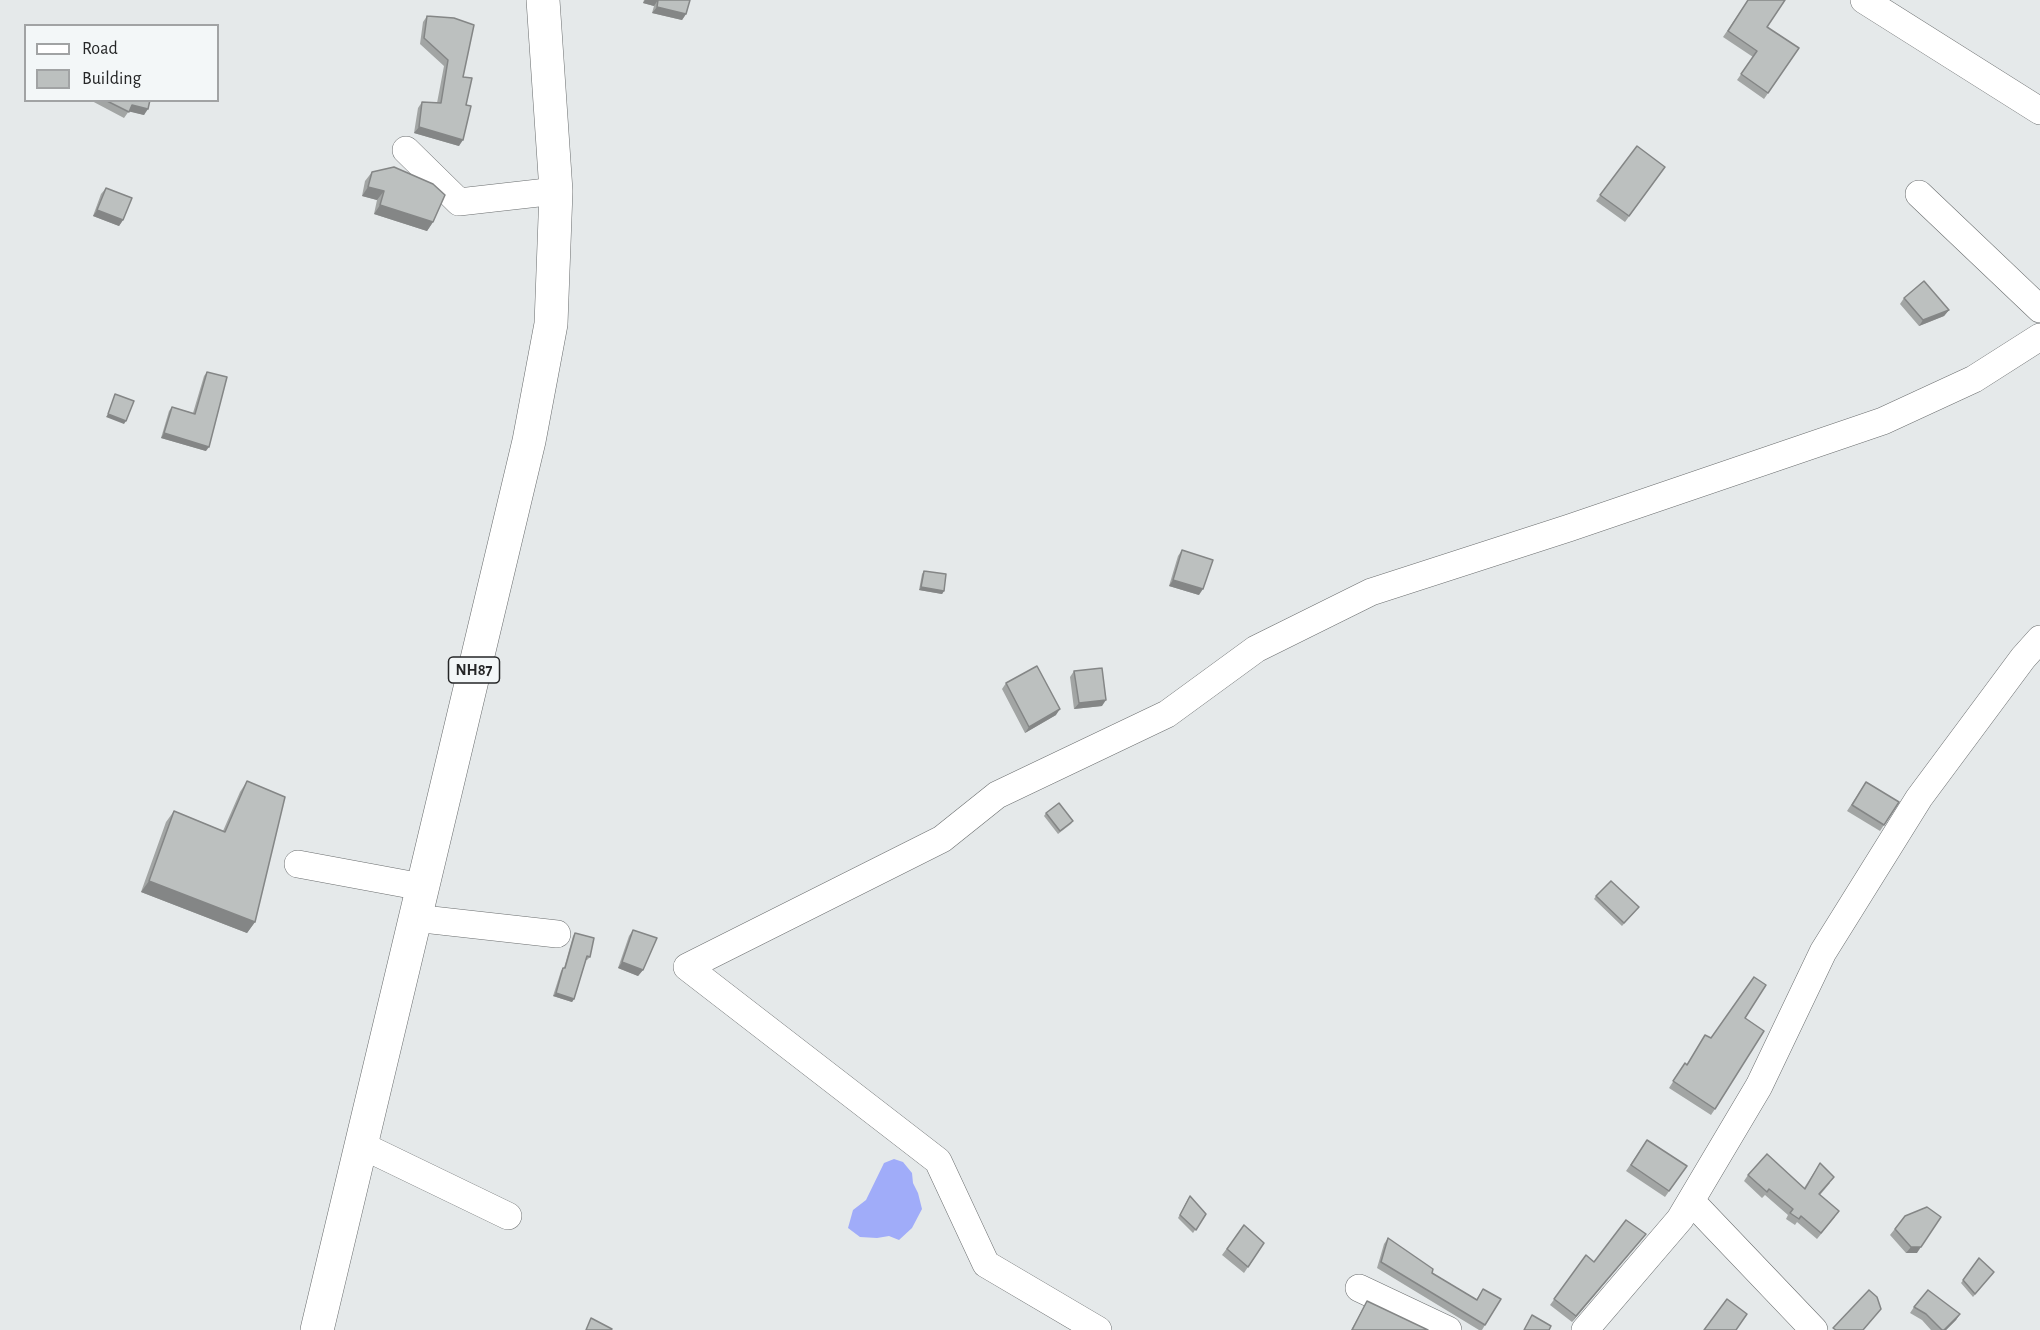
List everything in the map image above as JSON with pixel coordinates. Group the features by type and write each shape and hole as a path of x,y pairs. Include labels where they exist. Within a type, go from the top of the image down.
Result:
{"highway":[{"name":"NH87","path":"317,1330 529,441 552,324 556,191 543,0"}],"street":[{"path":"1864,0 2040,111"},
{"path":"406,150 459,202 556,191"},
{"path":"1919,194 2040,309"},
{"path":"1098,1330 986,1264 938,1161 687,967 942,838 997,795 1167,714 1256,649 1371,592 1569,528 1883,421 1974,379 2040,337"},
{"path":"1586,1330 1680,1219 1759,1086 1823,952 1919,798 2023,658 2040,639"},
{"path":"298,864 422,887"},
{"path":"414,918 557,934"},
{"path":"361,1145 508,1216"},
{"path":"1691,1201 1814,1330"},
{"path":"1359,1288 1448,1330"}],"water":[{"path":"894,1159 903,1162 912,1173 922,1209 912,1228 899,1240 889,1236 860,1237 848,1228 853,1210 866,1200 884,1163"}],"building":[{"path":"658,0 690,0 686,14 657,7"},
{"path":"1748,0 1785,0 1767,27 1799,48 1768,93 1741,74 1757,51 1728,31"},
{"path":"427,16 454,18 474,25 463,77 472,78 466,105 471,106 463,140 419,127 422,102 441,103 448,60 424,38"},
{"path":"109,102 150,102 148,109 132,105 129,112"},
{"path":"1637,146 1665,167 1629,216 1600,195"},
{"path":"394,167 433,184 445,195 433,222 380,205 384,191 368,187 372,172"},
{"path":"106,188 132,198 123,220 97,210"},
{"path":"1924,281 1949,310 1923,320 1904,298"},
{"path":"207,372 227,377 209,447 164,433 172,407 195,414"},
{"path":"115,394 134,401 126,421 108,414"},
{"path":"1182,550 1213,560 1203,589 1173,580"},
{"path":"924,571 946,574 944,591 921,587"},
{"path":"1037,666 1060,709 1029,727 1006,683"},
{"path":"1102,668 1106,700 1079,703 1074,671"},
{"path":"247,781 285,797 255,922 149,881 174,811 225,832"},
{"path":"1866,782 1899,802 1884,825 1852,805"},
{"path":"1059,803 1073,821 1060,831 1046,813"},
{"path":"1611,881 1639,907 1624,923 1596,896"},
{"path":"633,930 657,938 643,970 622,962"},
{"path":"575,933 594,938 590,957 587,956 574,999 556,993"},
{"path":"1754,977 1766,985 1745,1018 1764,1031 1715,1109 1673,1081 1685,1063 1687,1065 1705,1035 1711,1038"},
{"path":"1647,1140 1687,1166 1669,1191 1631,1165"},
{"path":"1767,1154 1805,1189 1820,1163 1834,1177 1819,1194 1839,1211 1821,1233 1801,1216 1799,1219 1790,1213 1793,1209 1769,1189 1767,1192 1748,1175"},
{"path":"1190,1196 1206,1214 1196,1230 1180,1215"},
{"path":"1927,1207 1941,1217 1921,1247 1911,1247 1895,1229 1905,1216"},
{"path":"1626,1220 1646,1234 1576,1316 1554,1299 1586,1255 1594,1262"},
{"path":"1244,1225 1264,1243 1248,1267 1227,1249"},
{"path":"1388,1238 1433,1269 1432,1273 1477,1300 1483,1289 1501,1299 1485,1325 1381,1262"},
{"path":"1979,1258 1994,1272 1975,1294 1963,1280"},
{"path":"1869,1290 1877,1297 1881,1309 1863,1330 1833,1328"},
{"path":"1928,1290 1960,1314 1944,1330 1914,1307"},
{"path":"1727,1299 1747,1314 1736,1330 1704,1330"},
{"path":"1367,1301 1428,1330 1352,1330"},
{"path":"1532,1315 1551,1326 1549,1330 1524,1330"},
{"path":"591,1318 612,1329 586,1330"}]}
